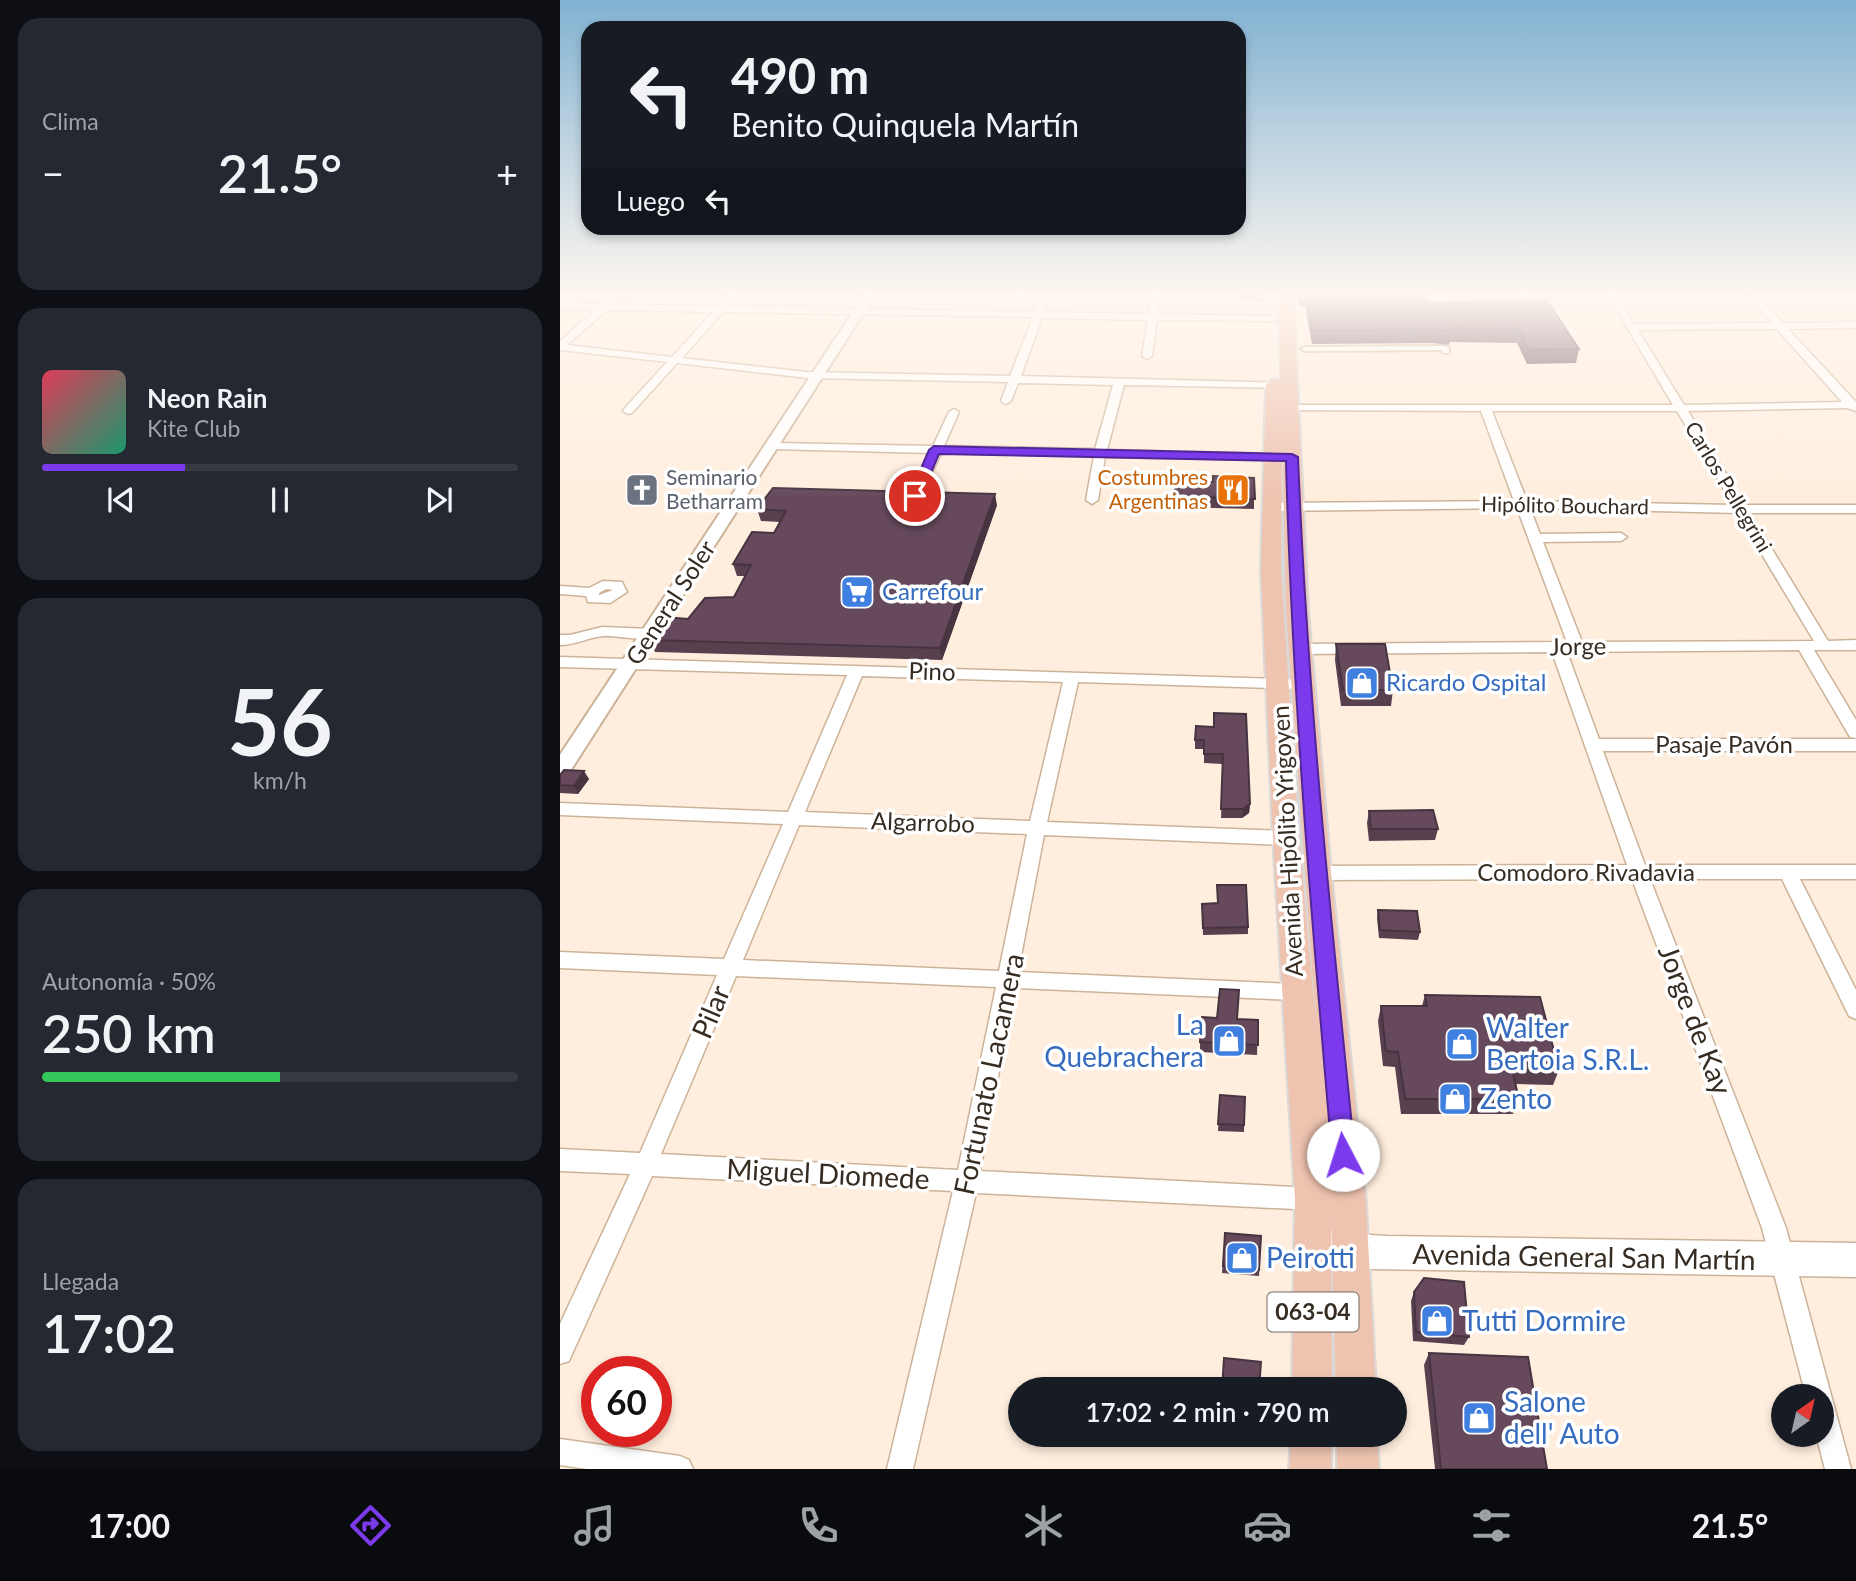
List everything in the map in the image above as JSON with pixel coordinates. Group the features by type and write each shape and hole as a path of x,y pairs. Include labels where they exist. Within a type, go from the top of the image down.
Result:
{"main road":[{"name":"Avenida Hipólito Yrigoyen","path":"1278,361 1282,385 1290,407 1283,457"},
{"name":"Avenida Hipólito Yrigoyen","path":"1283,361 1283,507 1301,649 1291,683 1286,838 1313,1217 1312,1377"},
{"name":"Avenida Hipólito Yrigoyen","path":"1283,507 1271,571 1291,683 1317,873 1348,1204 1355,1377"},
{"name":"Avenida General San Martín","path":"1313,1217 1350,1246 1387,1253 1856,1260"},
{"path":"1310,1469 1311,1447"},
{"path":"1357,1447 1358,1469"}],"street":[{"path":"670,361 819,376 1282,385"},
{"path":"628,411 673,361"},
{"name":"General Soler","path":"560,771 829,361"},
{"path":"1006,401 1020,361"},
{"name":"Carlos Pellegrini","path":"1652,361 1825,646"},
{"path":"1812,361 1854,407"},
{"path":"1092,500 1100,453 1119,383"},
{"path":"1290,407 1854,407"},
{"name":"Jorge de Kay","path":"1485,407 1534,538 1593,745 1785,1261 1816,1384"},
{"path":"915,496 934,450 954,412"},
{"path":"774,446 1283,457"},
{"name":"Hipólito Bouchard","path":"1283,507 1630,505 1671,509 1856,509"},
{"path":"1534,538 1620,537"},
{"path":"560,590 592,592"},
{"path":"560,640 602,631 652,633"},
{"name":"Jorge","path":"1301,649 1856,645"},
{"path":"1804,646 1856,733"},
{"name":"Pino","path":"560,662 1291,683"},
{"name":"Pilar","path":"560,1353 646,1164 857,670"},
{"name":"Fortunato Lacamera","path":"900,1469 967,1181 1037,827 1073,677"},
{"name":"Pasaje Pavón","path":"1593,745 1856,745"},
{"name":"Algarrobo","path":"560,809 1286,838"},
{"name":"Comodoro Rivadavia","path":"1317,873 1856,872"},
{"path":"1788,873 1856,1010"},
{"path":"560,960 1296,992"},
{"name":"Miguel Diomede","path":"560,1160 967,1181 1313,1217 1348,1204"},
{"path":"1832,1447 1838,1469"},
{"path":"560,1452 680,1469"}],"building":[{"path":"1213,476 1254,478 1255,499 1174,496 1176,481 1213,482"},
{"name":"Carrefour","path":"773,488 995,494 940,648 650,640 664,617 688,619 705,598 734,597 751,565 733,564 752,532 774,533 786,511 757,509"},
{"path":"1336,644 1385,644 1393,690 1343,690"},
{"path":"1214,713 1246,714 1250,804 1243,809 1221,809 1223,754 1204,754 1204,740 1195,740 1196,726 1214,727"},
{"path":"564,770 584,771 574,786 560,785 560,775"},
{"path":"1433,810 1438,829 1371,829 1369,811"},
{"path":"1217,885 1246,885 1248,927 1203,928 1202,904 1218,903"},
{"path":"1378,910 1417,911 1420,932 1380,930"},
{"path":"1220,989 1239,990 1237,1019 1258,1020 1258,1045 1200,1042 1202,1017 1217,1018"},
{"path":"1425,995 1540,997 1559,1070 1512,1070 1519,1099 1405,1099 1398,1052 1386,1051 1381,1006 1427,1006"},
{"path":"1220,1095 1245,1097 1244,1125 1218,1124"},
{"name":"Peirotti","path":"1225,1233 1261,1236 1259,1270 1223,1266"},
{"name":"Tutti Dormire","path":"1424,1278 1464,1282 1469,1337 1416,1332 1414,1292"},
{"name":"Salone dell' Auto","path":"1429,1353 1528,1357 1547,1469 1441,1469"},
{"path":"1224,1358 1261,1362 1260,1377 1223,1377"}],"place":[{"name":"Seminario Betharram","path":"642,490"},
{"name":"Costumbres Argentinas","path":"1233,490"},
{"name":"Carrefour","path":"857,592"},
{"name":"Ricardo Ospital","path":"1362,683"},
{"name":"La Quebrachera","path":"1229,1041"},
{"name":"Walter Bertoia S.R.L.","path":"1462,1044"},
{"name":"Zento","path":"1455,1099"},
{"name":"Peirotti","path":"1242,1258"},
{"name":"Tutti Dormire","path":"1437,1321"},
{"name":"Salone dell' Auto","path":"1479,1418"}],"route":[{"path":"915,496 934,450 1292,457 1297,610 1317,873 1343,1155"}]}
